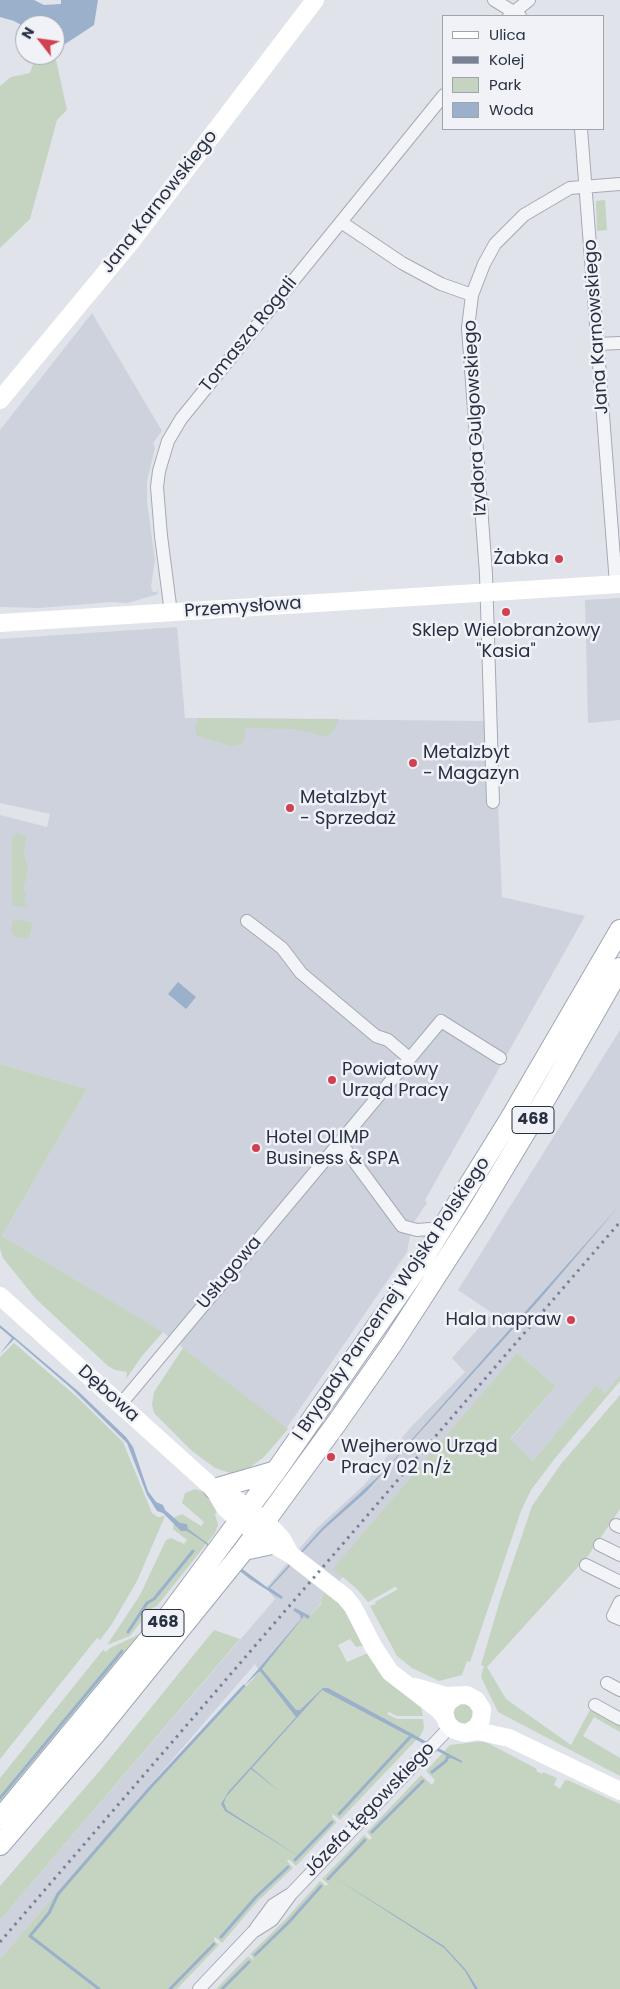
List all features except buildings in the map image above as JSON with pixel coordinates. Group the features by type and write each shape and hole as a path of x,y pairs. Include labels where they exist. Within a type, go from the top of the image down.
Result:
{"main road":[{"name":"Jana Karnowskiego","path":"0,400 120,255 315,0"},
{"name":"Przemysłowa","path":"0,623 618,584"},
{"name":"I Brygady Pancernej Wojska Polskiego","path":"256,1526 276,1471 442,1228 510,1119 617,936"},
{"name":"I Brygady Pancernej Wojska Polskiego","path":"0,1819 110,1690 256,1526 392,1344 476,1214 548,1096 620,968"},
{"name":"Dębowa","path":"1,1298 214,1489 234,1498 256,1526"},
{"path":"214,1489 276,1471"},
{"name":"468","path":"0,1845 96,1734 244,1550 256,1526"},
{"path":"256,1526 282,1540 290,1554"},
{"path":"256,1526 345,1597 360,1618 381,1660 390,1672 438,1708 447,1722 459,1732 477,1731 509,1738 620,1791"},
{"path":"410,1686 446,1696 467,1695 476,1700 482,1715 500,1727 509,1738"},
{"path":"447,1722 448,1702 457,1696"},
{"path":"469,1732 477,1727 482,1715"}],"street":[{"path":"494,0 514,15 529,0"},
{"name":"Tomasza Rogali","path":"171,613 160,536 157,487 168,441 182,419 442,97"},
{"name":"Jana Karnowskiego","path":"581,130 596,344 618,584"},
{"name":"Izydora Gulgowskiego","path":"486,593 469,336 472,295 491,251 509,228 538,205 570,188 620,184"},
{"path":"341,222 402,263 441,284 472,295"},
{"path":"596,344 620,343"},
{"path":"486,593 494,802"},
{"path":"247,921 282,948 301,973 368,1030 376,1036 388,1040 409,1058"},
{"name":"Usługowa","path":"120,1405 409,1058 442,1021 500,1058"},
{"path":"340,1142 394,1218 402,1226 411,1230 442,1228"},
{"path":"600,1545 620,1555"},
{"path":"586,1566 620,1582"},
{"path":"620,1602 614,1616 620,1619"},
{"path":"606,1682 620,1690"},
{"path":"595,1705 620,1719"},
{"name":"Józefa Łęgowskiego","path":"199,1989 253,1932 276,1916 291,1894 447,1722"}],"shaded area":[{"path":"92,313 162,431 153,443 155,448 147,481 147,502 155,560 151,587 153,592 157,592 157,588 158,594 128,603 112,602 39,608 0,607 0,430"},
{"path":"620,598 620,720 588,723 585,600"},
{"path":"177,627 185,718 484,721 486,801 498,803 502,897 585,916 425,1200 427,1203 412,1225 407,1252 286,1429 164,1333 2,1236 87,1089 0,1064 0,815 47,827 50,814 0,803 0,639"},
{"path":"620,1030 620,1375 605,1393 596,1386 533,1461 510,1440 556,1386 517,1353 390,1521 261,1674 255,1664 0,1959 0,1920 275,1599 266,1588 287,1563 316,1529 364,1485 410,1428 465,1372 452,1358 492,1313 458,1290"}],"green space":[{"path":"33,65 57,65 67,110 57,120 30,219 0,248 0,86 11,77 30,73"},
{"path":"605,200 607,230 597,231 596,201"},
{"path":"198,718 339,719 335,728 328,736 294,729 245,728 245,739 241,744 232,746 197,736 195,729"},
{"path":"17,833 26,836 24,854 28,869 23,891 26,892 24,903 28,904 26,908 12,905 12,837"},
{"path":"21,920 33,923 29,938 15,937 11,932 12,921"},
{"path":"0,1064 87,1089 2,1236 163,1332 142,1356 126,1379 127,1372 115,1370 108,1366 35,1298 3,1258 0,1249"},
{"path":"14,1343 77,1397 123,1442 152,1513 158,1517 165,1516 137,1581 112,1624 100,1640 97,1638 0,1759 0,1357"},
{"path":"183,1348 288,1429 264,1457 245,1471 233,1474 215,1468 192,1451 154,1413 152,1404 154,1392"},
{"path":"517,1353 556,1386 510,1439 533,1461 596,1385 605,1393 620,1375 620,1381 556,1457 531,1490 521,1511 470,1662 467,1661 462,1675 439,1681 412,1668 397,1656 370,1606 398,1589 395,1587 368,1602 357,1589 333,1569"},
{"path":"620,1395 620,1509 588,1556 487,1667 506,1699 571,1745 591,1708 620,1724 620,1732 594,1717 583,1736 620,1758 620,1776 498,1712 481,1677 484,1666 481,1665 500,1600 532,1506 561,1464"},
{"path":"195,1489 205,1492 220,1509 215,1514 218,1525 215,1533 157,1606 152,1608 130,1636 107,1645 140,1595 166,1540 171,1538 184,1544 187,1540 173,1529 175,1517 182,1514 201,1526 204,1522 182,1503 185,1493"},
{"path":"325,1588 347,1611 363,1646 356,1647 350,1639 338,1645 347,1662 368,1653 421,1706 423,1716 397,1716 389,1712 387,1714 397,1719 423,1719 424,1728 421,1735 340,1820 333,1814 332,1817 337,1822 296,1866 289,1859 287,1861 293,1868 257,1902 222,1943 215,1937 214,1940 219,1945 177,1989 0,1989 0,1959 130,1808 149,1791 264,1667 304,1616 309,1617 321,1604"},
{"path":"214,1630 240,1639 0,1920 0,1886 102,1768"},
{"path":"140,1634 133,1648 0,1809 0,1778 103,1650 106,1652 110,1648"},
{"path":"461,1702 471,1705 475,1716 467,1725 456,1723 452,1709"},
{"path":"484,1741 537,1769 536,1771 557,1778 554,1785 560,1789 565,1780 570,1781 620,1804 620,1989 216,1989 248,1956 255,1961 250,1954 284,1921 320,1881 326,1886 328,1884 322,1879 364,1835 370,1840 372,1838 367,1832 421,1775 432,1785 435,1780 426,1771 450,1745"}],"water":[{"path":"0,0 34,0 44,5 61,4 61,0 98,0 94,25 65,44 65,15 15,15 15,22 0,17"},
{"path":"178,982 196,997 186,1009 168,994"},
{"path":"620,1205 540,1299 366,1492 323,1530 270,1588 283,1597 281,1599 250,1579 202,1541 187,1531 181,1531 163,1513 157,1511 147,1495 127,1443 72,1389 14,1339 0,1354 12,1338 0,1328 0,1325 79,1392 126,1437 133,1447 148,1491 156,1502 163,1505 165,1510 180,1523 187,1524 188,1529 268,1588 323,1527 382,1473"},
{"path":"295,1608 310,1616 308,1619 304,1616 262,1669 296,1710 300,1710 323,1688 328,1688 462,1761 462,1763 447,1756 322,1690 252,1768 279,1791 251,1769 226,1797 224,1803 227,1810 300,1857 225,1811 221,1804 229,1791 296,1717 260,1671 243,1687 301,1619 300,1615 293,1610"},
{"path":"329,1874 444,1946 466,1970 478,1989 475,1989 465,1971 444,1948"}],"waterway":[{"path":"128,1632 147,1603 154,1599 193,1551"},
{"path":"0,1798 122,1651"},
{"path":"99,1989 30,1936 49,1913 58,1894 148,1790 244,1686"},
{"path":"339,1814 412,1735"},
{"path":"432,1772 446,1761 448,1756 450,1757"},
{"path":"372,1832 423,1781"},
{"path":"295,1860 332,1822"},
{"path":"328,1879 365,1840"},
{"path":"221,1937 256,1897 288,1867"},
{"path":"255,1955 289,1922 321,1886"},
{"path":"170,1989 214,1944"},
{"path":"222,1989 249,1962"}],"railway":[{"path":"0,1942 620,1222"}],"place":[{"name":"Żabka","path":"559,559"},
{"name":"Sklep Wielobranżowy \"Kasia\"","path":"506,612"},
{"name":"Metalzbyt - Magazyn","path":"413,763"},
{"name":"Metalzbyt - Sprzedaż","path":"290,808"},
{"name":"Powiatowy Urząd Pracy","path":"332,1080"},
{"name":"Hotel OLIMP Business & SPA","path":"256,1148"},
{"name":"Hala napraw","path":"571,1320"},
{"name":"Wejherowo Urząd Pracy 02 n/ż","path":"331,1457"}]}
